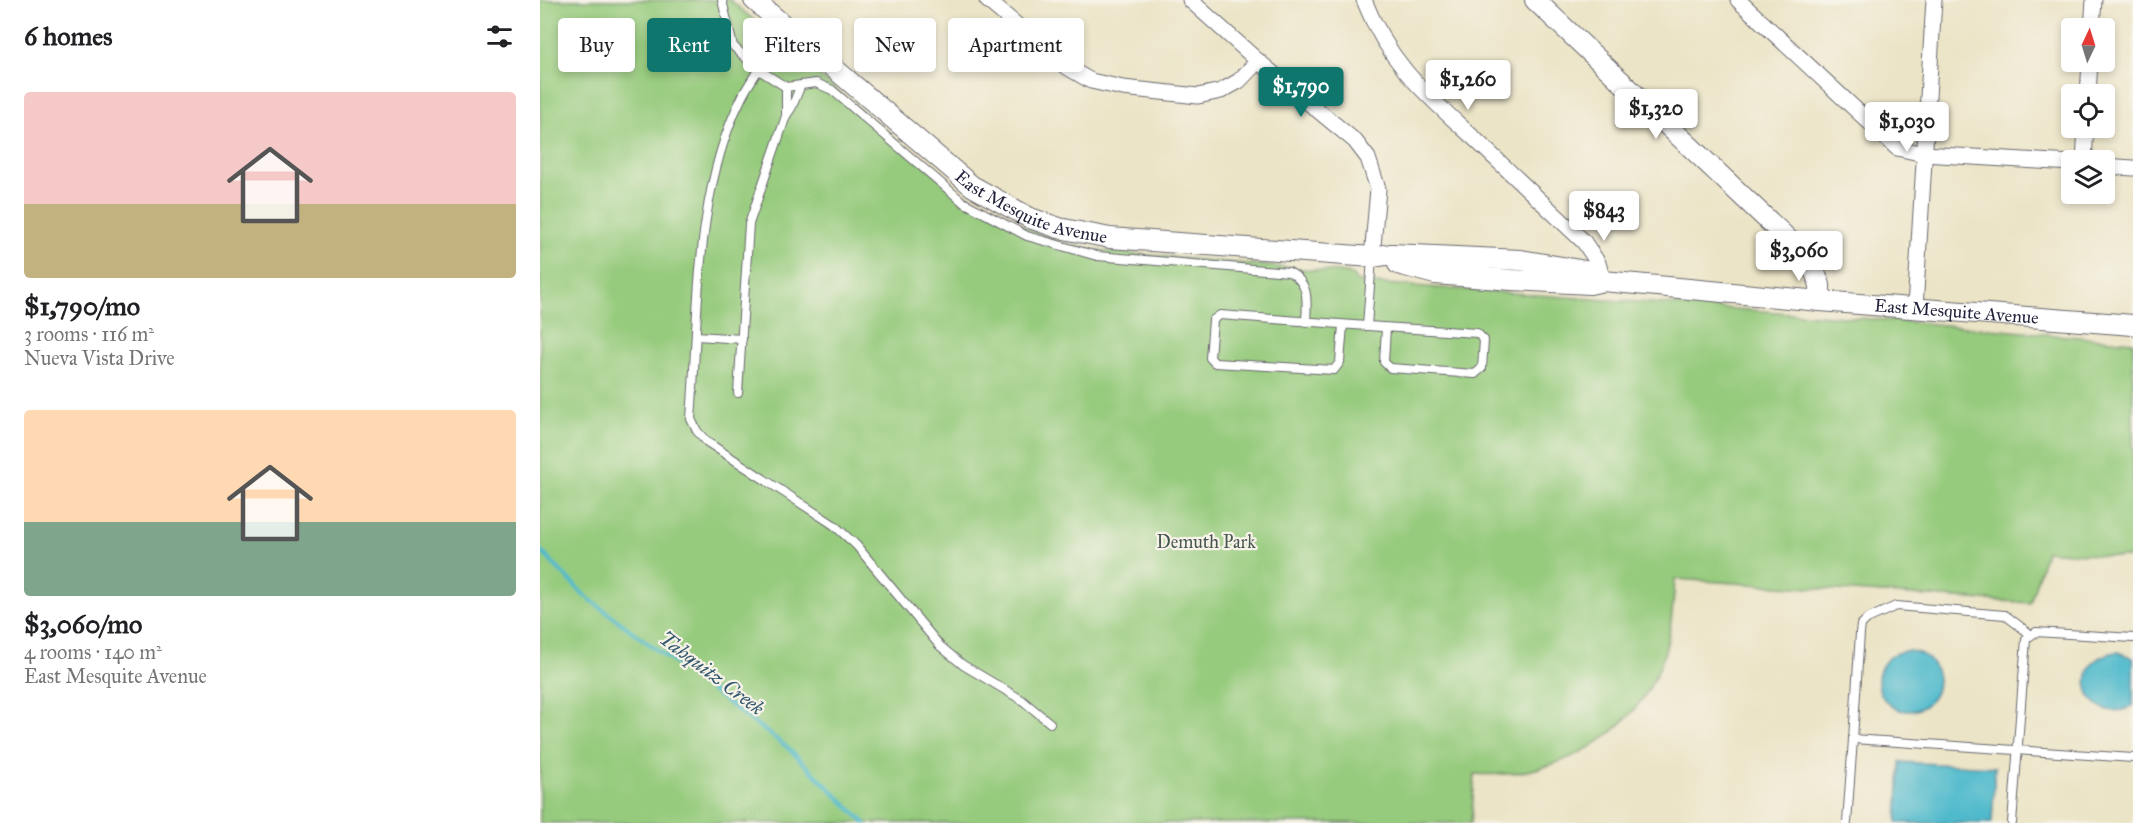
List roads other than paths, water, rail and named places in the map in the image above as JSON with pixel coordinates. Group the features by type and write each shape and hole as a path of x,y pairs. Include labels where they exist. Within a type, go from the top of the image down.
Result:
{"street":[{"name":"East Mesquite Avenue","path":"754,0 775,18"},
{"path":"987,0 1065,66 1091,81 1123,88 1198,96 1221,91 1239,81 1258,61"},
{"path":"1190,0 1258,61 1355,141 1368,158 1378,189 1372,257"},
{"path":"1364,0 1375,27 1395,61 1420,90 1584,242 1598,263 1603,281"},
{"path":"1535,0 1810,260 1821,285 1820,302"},
{"path":"1738,0 1897,148 1924,154 2061,162"},
{"path":"1915,308 1934,0"},
{"path":"2093,18 2094,0"},
{"name":"East Mesquite Avenue","path":"838,72 972,186 1030,218 1059,228 1110,238 1372,257 1435,274 1590,285 1603,281 1820,302 2133,325"},
{"path":"2115,167 2133,168"}],"lane":[{"path":"722,0 733,46 743,55"},
{"path":"758,72 742,95 718,156 708,202 692,419 697,431 707,442 834,525 856,545 940,646 963,665 1022,700 1050,723"},
{"path":"762,72 786,87 800,87 816,83 832,90 963,202 1004,226 1053,246 1097,256 1289,272 1300,280 1307,293 1306,322"},
{"path":"786,87 786,116"},
{"path":"738,393 751,217 786,116 800,87"},
{"path":"1367,327 1372,257"},
{"path":"1342,325 1340,362 1334,370 1215,363 1210,358 1214,320 1220,315 1476,333 1484,340 1482,368 1475,374 1390,368 1384,362 1386,328"},
{"path":"697,336 742,339"},
{"path":"1847,823 1860,633 1861,625 1867,619 1896,606 2005,615 2030,634 2133,638"},
{"path":"2012,823 2026,639 2030,634"},
{"path":"1853,739 2133,758"}],"water":[{"path":"1908,651 1929,660 1938,681 1929,702 1908,711 1887,702 1878,681 1887,660"},
{"path":"2119,652 2133,658 2133,706 2116,711 2103,708 2093,700 2087,689 2087,677 2092,665 2102,656"},
{"path":"1900,762 1995,767 1992,823 1897,823"}],"waterway":[{"name":"Tahquitz Creek","path":"540,550 585,596 788,748 865,823"}],"park label":[{"name":"Demuth Park","path":"1206,542"}]}
